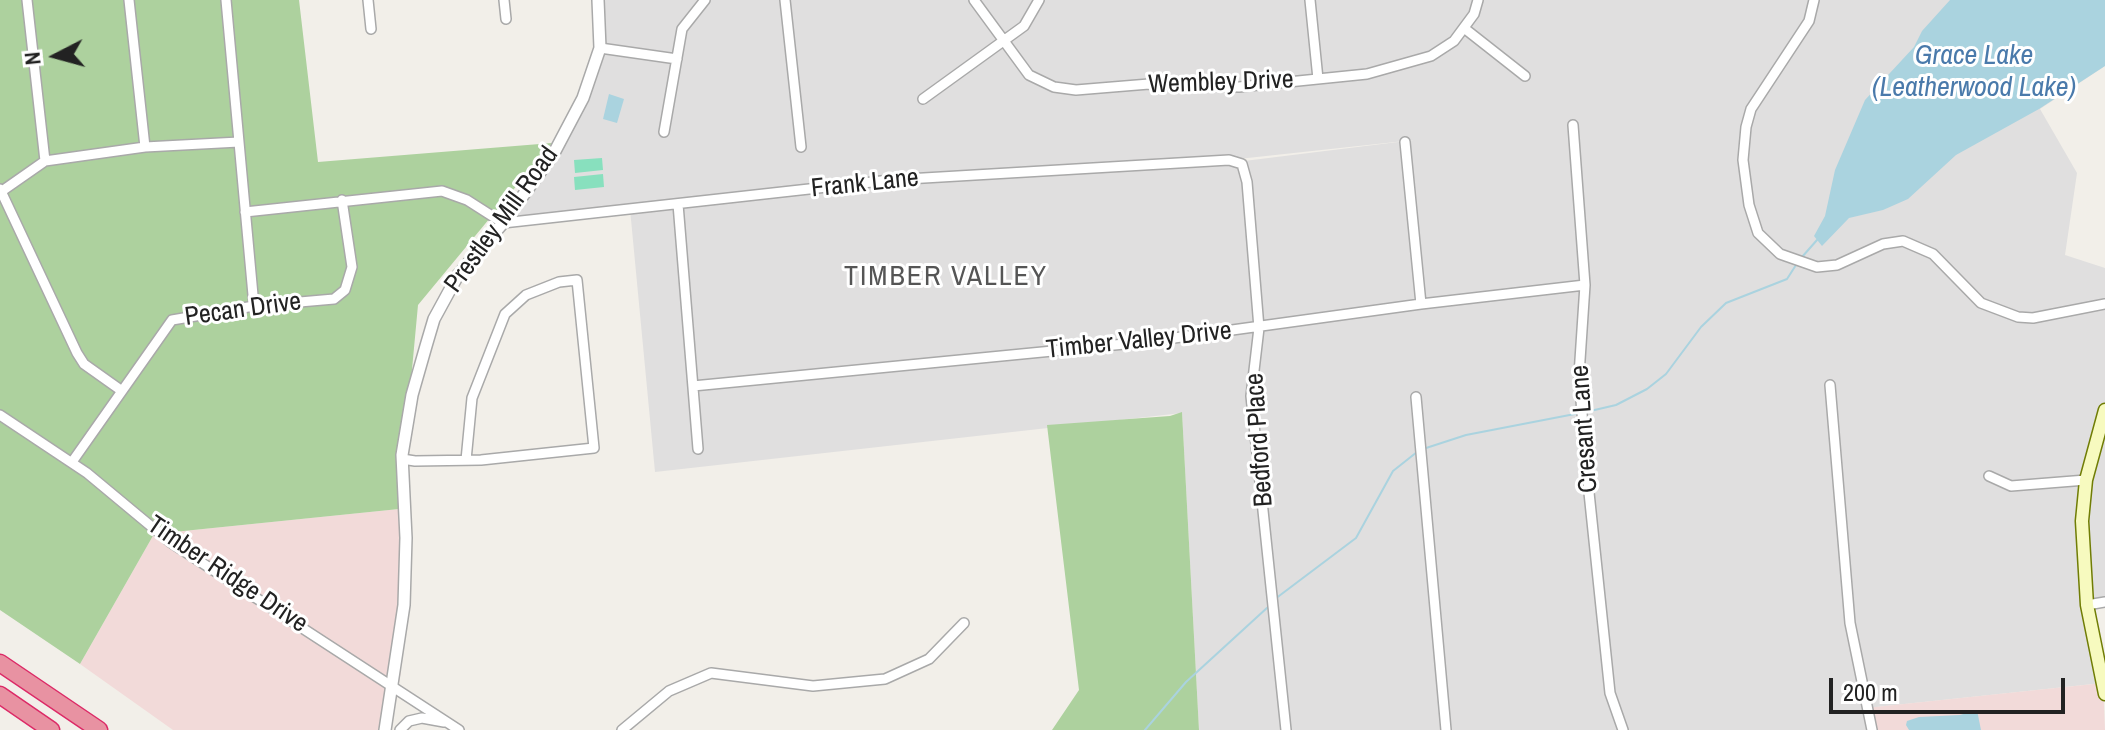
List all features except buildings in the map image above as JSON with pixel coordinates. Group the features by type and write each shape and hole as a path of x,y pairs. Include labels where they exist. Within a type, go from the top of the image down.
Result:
{"highway":[{"path":"0,663 99,730"},
{"path":"0,695 51,730"}],"main road":[{"path":"2105,410 2086,480 2082,521 2087,605 2105,694"}],"street":[{"path":"27,0 45,161"},
{"path":"129,0 145,147"},
{"path":"226,0 254,306"},
{"path":"368,0 371,29"},
{"path":"504,0 506,19"},
{"name":"Prestley Mill Road","path":"385,730 404,605 406,538 402,459 412,395 434,319 458,275 503,223 554,153 583,98 600,48 598,0"},
{"path":"664,132 682,29 705,0"},
{"path":"785,0 801,147"},
{"name":"Wembley Drive","path":"974,0 1029,75 1054,87 1076,90 1149,84 1239,87 1367,74 1431,56 1454,41 1478,0"},
{"path":"923,99 1024,26 1039,0"},
{"path":"1310,0 1318,79"},
{"path":"1814,0 1809,21 1751,109 1746,127 1743,160 1758,233 1780,254 1817,267 1837,265 1876,247 1903,241 1933,254 1981,303 2018,317 2033,318 2105,304"},
{"path":"1464,28 1525,76"},
{"path":"600,48 677,59"},
{"name":"Cresant Lane","path":"1573,125 1585,285 1579,375 1587,474 1610,693 1623,730"},
{"path":"122,391 84,364 77,353 1,190 45,161 145,147 239,142"},
{"path":"1405,142 1421,304"},
{"name":"Frank Lane","path":"503,223 890,180 1229,160"},
{"name":"Bedford Place","path":"1229,160 1242,164 1247,182 1259,328 1251,396 1286,730"},
{"path":"245,212 442,191 467,200 503,223"},
{"name":"Pecan Drive","path":"72,462 172,320 254,306 334,299 345,290 352,267 342,200"},
{"path":"678,204 698,449"},
{"path":"402,459 466,460 594,448 577,280 533,291 505,314 472,398 466,460"},
{"name":"Timber Valley Drive","path":"693,386 1259,328 1421,304 1585,285"},
{"path":"1830,385 1850,623 1872,730"},
{"path":"1416,397 1446,730"},
{"name":"Timber Ridge Drive","path":"0,415 72,462 170,542 459,730"},
{"path":"1989,476 2011,486 2086,480"},
{"path":"2087,605 2105,602"},
{"path":"622,730 669,691 711,673 813,686 885,679 929,659 964,623"},
{"path":"400,730 409,721 422,718 448,723"}],"shaded area":[{"path":"598,0 2105,0 2105,66 2040,109 2077,173 2065,255 2105,268 2105,602 2088,605 2103,683 1867,708 1872,730 1199,730 1182,413 655,472 630,209 503,223 554,153 593,67","holes":["1414,140 1236,162 1229,160"]},
{"path":"399,509 401,671 391,730 173,730 80,664 154,534"},
{"path":"2103,683 2105,730 1872,730 1866,708"}],"green space":[{"path":"0,0 299,0 318,162 552,143 418,305 399,509 154,534 80,664 0,610"},
{"path":"602,158 603,170 575,173 574,160"},
{"path":"603,174 604,187 575,190 574,177"},
{"path":"1182,412 1199,730 1052,730 1079,690 1047,425 1170,416"}],"water":[{"name":"Grace Lake (Leatherwood Lake)","path":"1950,0 2105,0 2105,66 2039,109 1956,155 1908,199 1883,210 1849,218 1822,246 1814,236 1825,216 1835,170 1865,100 1914,47 1922,31"},
{"path":"609,94 624,99 617,123 603,119"},
{"path":"1977,710 1981,730 1909,730 1906,725 1907,721 1919,717 1960,715"}],"waterway":[{"path":"1802,257 1817,240"},
{"path":"1586,412 1616,405 1647,389 1666,374 1701,327 1726,303 1787,279 1796,265"},
{"path":"1423,449 1466,435 1580,413"},
{"path":"1275,599 1356,538 1393,471 1417,452"},
{"path":"1145,730 1186,682 1268,607"}],"district":[{"name":"TIMBER VALLEY","path":"946,277"}]}
